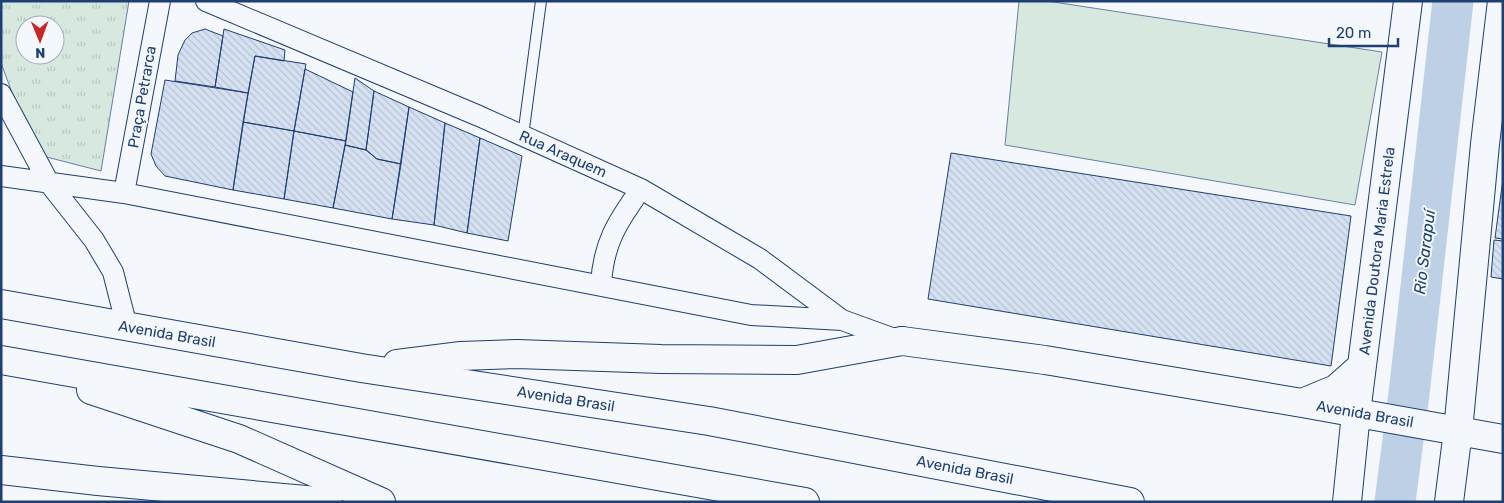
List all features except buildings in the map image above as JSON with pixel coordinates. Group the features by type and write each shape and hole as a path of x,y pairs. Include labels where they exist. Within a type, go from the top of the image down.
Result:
{"main road":[{"name":"Avenida Doutora Maria Estrela","path":"1347,502 1356,413 1408,1"},
{"path":"1449,502 1446,429 1462,398 1494,146 1502,1"},
{"name":"Avenida Brasil","path":"1,304 361,368 708,421 1130,502"},
{"name":"Avenida Brasil","path":"361,368 460,356 517,354 661,359 797,360 902,341 1044,360 1496,438"},
{"path":"1,361 239,439 381,502"},
{"path":"1,361 805,502"},
{"path":"1302,403 1336,389 1362,366"},
{"path":"1462,398 1478,426 1496,438"},
{"path":"1,470 98,481 328,502"}],"street":[{"name":"Praça Petrarca","path":"124,193 160,1"},
{"name":"Rua Araquem","path":"206,1 243,9 641,189 760,259 842,320 902,341"},
{"path":"1,94 49,183 94,240 112,272 127,327"},
{"path":"1,176 124,193 751,315 842,320"},
{"path":"600,285 602,264 610,239 622,215 641,189"}],"lane":[{"path":"524,136 541,1"}],"green space":[{"path":"1,1 129,1 101,171 35,154 1,63"},
{"path":"1019,1 1047,1 1382,52 1355,205 1005,145"}],"waterway":[{"name":"Rio Sarapuí","path":"1395,502 1453,1"}]}
